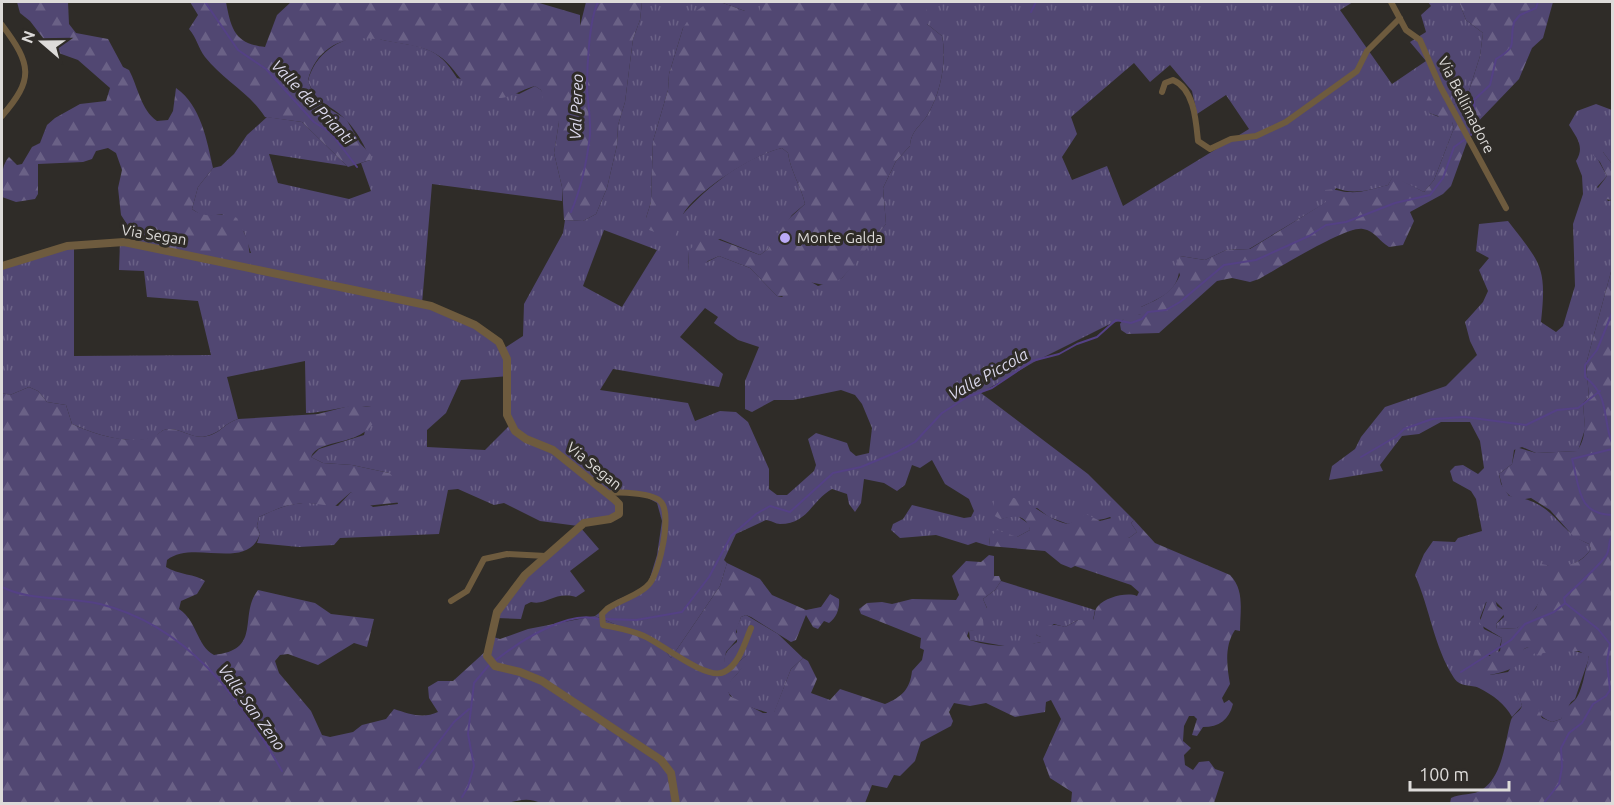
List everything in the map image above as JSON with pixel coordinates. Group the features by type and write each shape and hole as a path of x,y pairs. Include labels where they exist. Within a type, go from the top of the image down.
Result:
{"street":[{"name":"Via Bellimadore","path":"1391,2 1406,30 1420,40 1440,86 1506,208"},
{"path":"1161,92 1165,83 1173,80 1182,84 1190,98 1198,141 1210,149 1232,139 1256,136 1286,122 1357,70 1367,51 1400,18"},
{"path":"2,25 23,59 25,74 24,87 2,116"},
{"name":"Via Segan","path":"2,266 67,246 124,242 420,303 457,315 489,333 499,342 507,359 507,415 516,430 526,439 554,450 619,504 619,514 610,519 584,523 525,575 501,607 487,656 495,666 520,672 542,681 662,760 671,773 676,804"},
{"path":"607,494 614,491 661,501 664,509 664,525 663,551 650,584 607,609 602,615 603,625 645,636 672,653 717,674 725,672 735,663 751,628"},
{"path":"451,601 466,591 484,559 507,554 546,556"}],"green space":[{"path":"17,2 68,2 69,24 76,33 108,39 123,67 129,70 147,111 157,121 168,120 173,111 176,88 185,95 202,124 213,168 198,187 192,209 204,215 225,215 237,218 248,241 251,265 140,244 121,215 118,188 122,170 116,153 108,148 96,151 92,159 83,162 38,164 38,194 35,199 16,202 2,197 3,170 9,157 17,165 22,164 32,147 40,143 47,125 55,118 80,104 106,101 110,88 78,60 53,51 30,21 20,13"},
{"path":"190,2 226,2 236,34 247,42 265,47 277,15 291,2 536,2 580,15 580,26 586,2 642,2 640,20 633,39 625,102 618,125 617,145 607,188 596,214 583,221 564,220 562,187 554,153 559,122 546,115 541,90 535,86 507,97 485,96 469,87 446,61 427,50 374,39 361,38 338,43 320,57 308,80 313,95 323,105 346,119 360,143 371,155 370,160 348,167 302,122 265,117 251,100 212,65 189,29 198,15"},
{"path":"642,2 760,2 760,11 745,11 723,3 683,28 653,141 651,202 646,218 683,214 704,193 741,165 782,148 788,153 805,204 792,215 768,249 760,255 720,239 688,252 689,271 719,256 750,268 777,296 782,297 799,280 808,280 818,286 842,278 886,224 883,188 896,161 910,146 914,132 933,105 942,76 944,55 942,36 927,24 927,2 1353,2 1340,10 1392,84 1426,61 1410,42 1426,32 1421,15 1431,6 1428,2 1459,2 1466,20 1483,33 1480,56 1467,97 1450,107 1429,113 1452,122 1454,128 1434,180 1424,192 1393,177 1388,185 1369,190 1349,191 1336,188 1327,202 1249,249 1226,250 1205,260 1180,256 1178,276 1171,289 1141,307 1141,314 1110,324 1034,362 981,393 1088,474 1134,520 1131,523 1137,532 1129,538 1110,517 1068,524 1049,517 1037,508 1000,519 1016,515 1029,524 1030,530 1017,537 990,537 989,546 976,542 968,545 936,535 900,538 891,530 893,524 903,519 912,505 964,518 971,517 974,511 969,499 945,484 932,460 920,468 912,465 905,485 897,491 884,483 864,479 861,503 855,512 849,504 847,494 832,489 797,520 780,524 766,520 736,534 724,560 727,563 720,586 671,658 657,641 595,616 617,600 638,591 649,581 657,555 662,521 657,503 643,495 610,493 619,513 580,527 599,549 570,571 585,591 576,597 562,596 537,603 531,602 525,605 521,619 496,618 508,595 578,526 540,521 504,503 494,505 458,489 448,490 439,534 340,538 334,545 299,547 257,543 260,534 257,526 259,517 289,505 315,503 338,506 351,492 373,507 398,504 389,473 352,465 323,463 311,457 319,449 364,435 371,407 355,406 306,413 305,361 227,377 238,419 205,437 167,429 154,437 144,439 112,438 72,424 66,405 47,402 38,391 29,387 10,395 2,393 2,267 74,245 74,356 211,355 198,301 147,297 144,271 119,270 120,242 251,253 244,232 222,214 204,217 192,209 198,187 213,168 221,166 234,154 247,135 267,117 302,122 347,166 269,154 278,183 349,199 371,191 361,163 370,160 360,139 340,114 315,95 308,81 316,63 329,49 346,40 365,36 428,50 443,60 457,78 519,94 535,86 541,90 559,122 554,153 562,187 562,201 432,184 422,304 465,319 503,349 523,336 524,304 563,233 565,220 583,221 596,214 607,188 617,145 618,125 625,102 633,39 640,20","holes":["1134,63 1150,82 1170,65 1192,91 1197,114 1226,95 1249,129 1123,206 1107,166 1072,180 1062,157 1077,134 1071,117","604,230 657,250 622,307 583,286","705,308 718,317 714,323 738,340 759,347 745,381 745,409 752,412 774,400 793,400 841,390 855,395 862,404 872,428 869,453 856,456 850,451 847,443 816,433 808,439 816,465 814,471 787,495 777,495 769,489 769,469 748,422 736,412 720,411 695,421 688,403 600,390 613,369 719,387 723,374 680,337","509,376 509,426 485,450 427,447 427,430 446,413 461,380"]},
{"path":"760,2 927,2 927,24 942,36 944,55 942,76 933,105 914,132 910,146 896,161 883,188 886,224 842,278 829,286 799,280 795,291 787,296 777,296 750,268 719,256 708,261 694,274 689,271 688,251 706,235 760,255 768,249 782,225 805,204 788,153 782,148 757,157 728,174 701,194 683,214 675,236 666,236 649,230 646,218 651,202 653,141 683,28 692,14 706,4 723,3 745,11 760,11"},
{"path":"1459,2 1553,2 1543,38 1532,48 1519,79 1472,128 1451,186 1443,194 1410,212 1414,221 1403,245 1389,247 1371,232 1363,229 1355,230 1328,240 1259,279 1250,282 1232,278 1217,281 1159,333 1127,334 1121,330 1120,324 1125,317 1141,314 1141,307 1159,298 1173,286 1180,275 1176,264 1180,256 1205,260 1226,250 1250,249 1326,202 1325,190 1354,192 1369,190 1388,185 1393,176 1424,192 1434,180 1454,128 1452,122 1444,124 1438,116 1429,113 1425,104 1430,93 1442,87 1450,107 1467,97 1480,56 1483,33 1466,20"},
{"path":"1596,104 1612,110 1612,164 1603,152 1597,158 1607,176 1597,187 1608,201 1612,200 1612,268 1586,364 1589,397 1583,403 1585,429 1578,451 1536,453 1522,447 1514,450 1512,464 1499,474 1501,484 1509,496 1524,499 1546,509 1568,531 1589,544 1591,549 1571,565 1552,567 1546,565 1541,599 1530,616 1517,628 1497,629 1496,624 1504,617 1502,608 1495,601 1486,602 1480,618 1484,629 1502,638 1498,653 1493,656 1486,654 1490,675 1508,672 1524,649 1528,647 1535,652 1570,650 1587,654 1589,658 1575,699 1561,719 1552,722 1538,713 1518,691 1522,706 1512,717 1502,704 1489,694 1479,688 1463,685 1454,678 1437,641 1415,575 1424,554 1433,541 1455,542 1458,538 1482,531 1476,499 1471,491 1453,481 1450,471 1455,466 1463,465 1478,474 1484,468 1480,441 1470,422 1441,422 1419,434 1402,436 1380,465 1383,471 1329,480 1332,466 1355,449 1361,437 1385,407 1446,386 1477,355 1465,322 1483,302 1488,291 1479,270 1489,258 1476,251 1479,224 1508,221 1535,257 1539,267 1543,289 1541,322 1556,332 1563,326 1575,286 1573,224 1583,194 1582,176 1576,161 1580,147 1569,125 1577,111"},
{"path":"1593,150 1603,152 1612,164 1612,200 1603,199 1595,192 1607,176 1600,162 1593,155"},
{"path":"1612,268 1612,803 1450,803 1451,798 1455,796 1475,793 1483,789 1495,775 1511,720 1522,706 1515,683 1527,682 1530,687 1531,702 1536,704 1542,718 1552,722 1561,719 1565,710 1578,696 1582,686 1589,657 1579,651 1543,653 1539,656 1535,653 1531,656 1528,647 1524,649 1521,664 1492,675 1475,674 1470,665 1475,650 1485,649 1489,656 1500,651 1502,638 1479,624 1489,595 1494,596 1497,606 1506,612 1496,624 1497,629 1517,628 1536,608 1542,593 1541,564 1569,565 1581,560 1591,549 1589,544 1574,537 1550,510 1531,498 1520,500 1510,496 1503,489 1499,474 1512,464 1516,447 1536,453 1577,451 1583,440 1583,403 1589,397 1586,364"},
{"path":"29,387 38,391 47,402 66,405 72,424 112,438 134,440 154,436 167,429 205,437 238,419 318,414 353,405 371,407 375,420 369,429 351,439 322,447 311,457 323,463 352,465 389,473 401,483 405,498 403,502 365,506 351,492 334,507 304,503 287,506 259,517 257,526 260,534 253,545 244,551 178,554 167,560 166,567 205,581 197,594 181,601 179,609 190,620 208,651 214,655 229,652 239,646 244,639 252,600 258,590 315,603 331,614 374,619 367,647 354,643 318,665 288,654 280,655 275,661 279,673 311,711 322,735 330,737 353,732 362,725 386,719 394,709 421,715 438,712 429,698 428,687 438,681 453,681 486,651 490,636 500,639 528,629 595,616 657,641 671,658 720,586 727,563 760,579 772,595 806,610 821,607 830,594 839,599 837,612 829,623 824,621 818,629 813,627 806,615 796,640 791,642 751,617 746,615 741,617 736,632 739,637 726,652 724,662 735,665 747,655 750,659 730,682 728,691 730,696 763,713 767,713 765,709 774,712 791,669 803,658 808,661 817,679 811,693 830,700 840,689 885,704 904,692 912,671 922,660 924,650 920,648 921,638 861,614 859,609 867,603 892,604 912,599 956,600 959,595 952,576 966,561 981,562 989,555 994,556 994,576 999,576 1001,581 995,590 983,599 989,613 983,620 984,630 969,631 967,636 970,640 979,643 1014,646 1041,642 1041,637 1036,635 1049,626 1065,627 1078,620 1093,620 1097,608 1111,598 1122,595 1137,596 1139,592 1131,585 1075,566 1071,568 1061,564 1045,551 989,546 990,537 997,530 1017,537 1030,530 1022,518 1000,519 993,515 994,499 1004,497 1023,501 1049,517 1068,524 1086,514 1100,521 1115,517 1129,538 1137,532 1131,523 1134,520 1155,543 1230,575 1240,594 1240,631 1235,630 1229,643 1227,664 1230,684 1222,698 1224,703 1229,700 1233,704 1231,710 1226,718 1214,726 1203,727 1197,736 1192,735 1197,719 1194,716 1189,716 1184,726 1183,741 1191,748 1184,755 1185,765 1193,770 1199,762 1209,761 1215,769 1224,772 1214,803 1071,803 1072,792 1050,778 1043,759 1061,719 1051,700 1046,702 1045,712 1015,717 986,703 970,706 954,703 949,712 953,721 951,726 921,742 915,761 900,776 894,775 887,788 872,785 865,803 542,804 519,800 505,804 2,804 2,393 10,395"},
{"path":"1001,581 1095,610 1093,620 1078,620 1065,627 1054,624 1036,635 1041,637 1041,642 1016,648 970,640 969,631 974,630 983,620 987,608 983,599 995,590"},
{"path":"746,615 778,634 803,658 791,669 774,713 746,705 732,697 728,691 728,684 740,671 747,655 735,665 724,663 725,656 737,642 737,627 741,617"}],"waterway":[{"name":"Valle dei Prianti","path":"205,2 238,50 266,69 314,122 331,133 357,167"},
{"name":"Val Pereo","path":"571,212 583,174 590,135 587,89 588,57 592,20 598,2"},
{"path":"1031,12 1036,2"},
{"name":"Valle Piccola","path":"1471,135 1475,122 1474,100 1490,85 1496,59 1511,47 1514,22 1520,15 1536,8 1538,2"},
{"name":"Valle Piccola","path":"605,619 636,620 682,612 709,577 731,536 756,514 770,506 790,512 833,473 861,467 915,442 942,413 967,397 992,388 1032,361 1059,354 1097,337 1116,320 1131,323 1142,319 1148,312 1166,310 1180,302 1224,265 1256,260 1309,236 1326,225 1346,222 1395,203 1430,195 1443,178 1454,147 1467,138"},
{"path":"1612,313 1597,350 1585,365 1585,377 1593,384 1602,399 1612,443"},
{"path":"1361,457 1397,436 1404,429 1432,419 1465,417 1526,425 1557,410 1578,408 1600,391"},
{"path":"1612,449 1572,459 1579,489 1586,504 1592,510 1612,515"},
{"path":"1565,603 1564,598 1604,558 1612,536"},
{"name":"Valle San Zeno","path":"2,587 25,595 100,604 131,614 159,629 185,647 229,692 248,717 282,771"},
{"path":"1543,804 1559,784 1562,767 1561,748 1569,733 1582,723 1593,704 1606,696 1610,690 1607,662 1610,644 1598,629 1565,603"},
{"path":"1461,672 1511,640 1525,624 1554,612 1564,604"},
{"name":"Valle Piccola","path":"496,660 531,636 559,623 586,617 598,619"},
{"name":"Valle Piccola","path":"462,797 468,787 474,766 468,734 474,683 489,665"},
{"path":"419,768 454,722 469,709"}],"place":[{"name":"Monte Galda","path":"785,238"}]}
